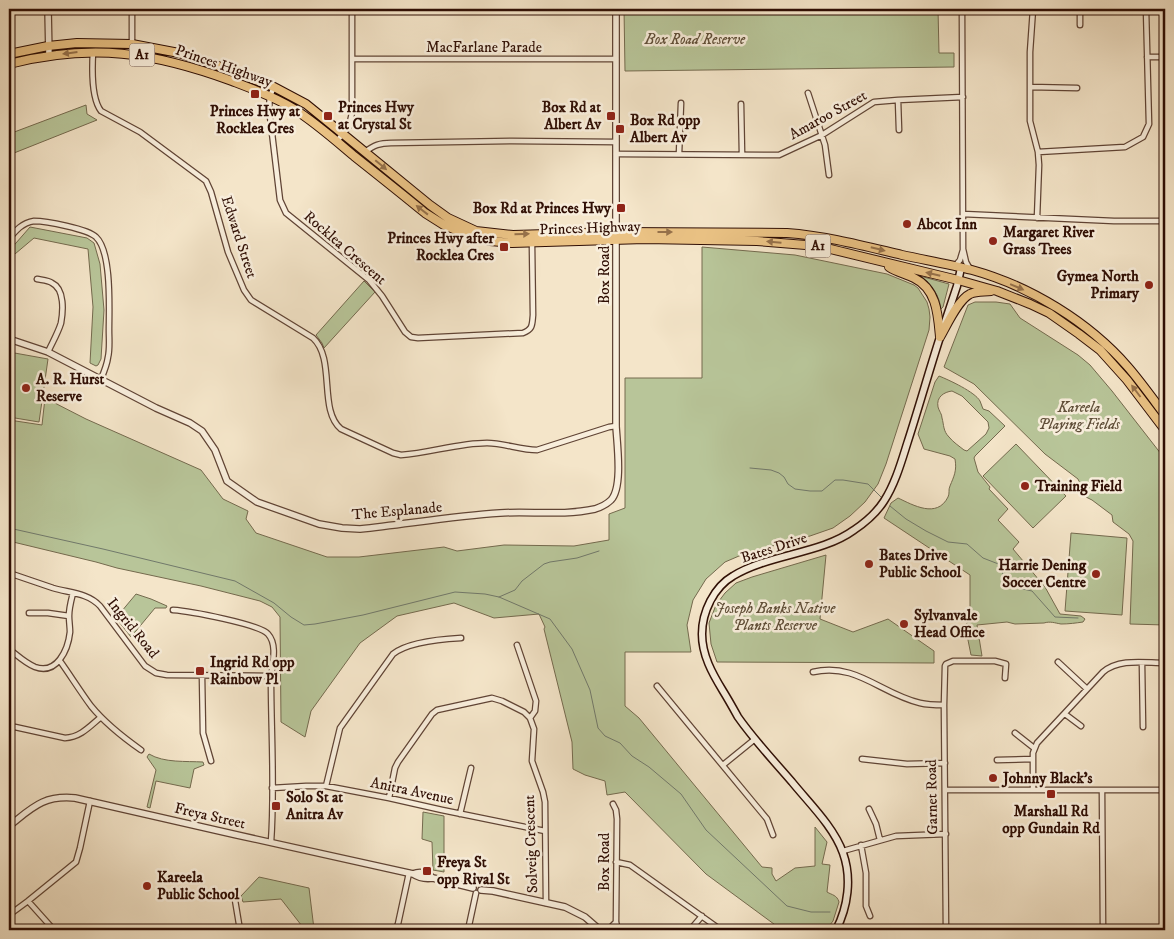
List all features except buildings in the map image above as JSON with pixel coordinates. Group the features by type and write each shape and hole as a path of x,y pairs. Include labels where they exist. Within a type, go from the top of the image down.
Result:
{"highway":[{"name":"Princes Highway","path":"9,54 48,46 93,42 132,44 179,53 213,64 274,87 306,104 430,205 448,218 476,230 513,234 616,236 748,232 811,235 855,243 971,270 1023,289 1051,304 1086,328 1128,366 1165,415"},
{"name":"Princes Highway","path":"9,64 78,52 142,55 177,63 270,96 302,114 426,213 444,225 468,236 512,244 532,244 616,236 665,240 770,242 818,246 998,291 1048,313 1094,346 1127,380 1165,430"},
{"path":"883,262 892,270 915,278 929,291 936,308 940,337"},
{"path":"940,337 965,298 975,293 998,291"}],"main road":[{"name":"Bates Drive","path":"836,930 845,908 848,885 847,864 843,851 830,828 739,718 707,661 703,646 703,623 707,607 721,586 732,576 747,569 815,548 852,532 865,522 885,501 899,466 930,371 958,280 958,267"}],"street":[{"path":"48,9 49,56"},
{"path":"132,9 132,44"},
{"path":"337,141 351,120 352,113 352,9"},
{"name":"Box Road","path":"616,9 616,426 618,482"},
{"path":"962,9 963,249 966,262 971,270"},
{"path":"1033,9 1030,52 1030,121 1038,152 1039,165 1037,218"},
{"path":"1080,9 1080,25"},
{"path":"1038,152 1125,146 1143,137 1149,124 1146,9"},
{"name":"Edward Street","path":"93,52 94,96 98,108 140,132 206,181 211,192 228,252 244,290 251,300 317,342 323,356 332,414 337,425 342,429 401,455 475,443 490,443 537,450 616,426"},
{"path":"1147,57 1165,57"},
{"name":"MacFarlane Parade","path":"352,59 616,59"},
{"name":"Rocklea Crescent","path":"274,87 270,96 269,108 280,200 286,213 369,280 382,296 405,332 411,337 523,334 529,331 533,315 532,244"},
{"path":"1030,87 1077,88"},
{"path":"808,93 825,145 828,175"},
{"name":"Amaroo Street","path":"616,154 779,155 822,135 874,102 963,98"},
{"path":"898,100 899,130"},
{"path":"679,154 681,104"},
{"path":"741,104 742,154"},
{"path":"365,152 380,143 616,142"},
{"path":"963,214 1114,222 1161,221"},
{"path":"9,239 19,228 28,222 34,221 66,226 90,233 100,241 107,264 110,305 108,356 101,379"},
{"path":"958,267 963,249"},
{"path":"37,279 58,285 60,294 62,313 59,328 48,352"},
{"name":"The Esplanade","path":"9,339 48,352 156,408 190,423 202,431 215,450 227,481 257,502 325,526 360,529 502,512 566,512 595,509 610,501 616,491 618,482"},
{"name":"Ingrid Road","path":"9,573 86,596 97,604 149,670 156,674 271,676"},
{"path":"9,649 22,660 34,666 44,668 52,666 60,660 66,648 70,631 69,616 73,593"},
{"path":"173,610 186,611 252,626 265,631 274,645 271,676 271,842"},
{"path":"29,613 69,616"},
{"path":"326,786 340,728 393,654 407,647 438,640 461,638"},
{"name":"Solveig Crescent","path":"517,645 536,701 535,711 530,718 534,729 531,753 545,802 546,903"},
{"path":"60,660 92,706 102,717 141,750"},
{"name":"Garnet Road","path":"946,930 944,705 946,664 956,661 995,661 1006,664 1005,678"},
{"path":"1058,662 1087,689"},
{"path":"1033,790 1034,748 1040,739 1109,667 1120,663 1165,663"},
{"path":"1142,663 1143,727"},
{"path":"813,672 825,670 850,672 915,702 944,705"},
{"path":"202,675 202,734 211,761"},
{"path":"657,686 767,819 773,835"},
{"path":"389,798 396,765 432,714 437,710 492,698 521,711 530,718"},
{"path":"1064,714 1081,726"},
{"path":"9,727 70,738 82,734 102,717"},
{"path":"1015,733 1034,748"},
{"path":"723,764 755,739"},
{"path":"997,760 1033,759"},
{"path":"862,760 908,764 945,763"},
{"path":"460,814 471,768"},
{"name":"Anitra Avenue","path":"272,788 326,786 545,831"},
{"path":"945,790 1165,790"},
{"path":"1102,790 1103,930"},
{"name":"Freya Street","path":"11,824 48,799 67,797 411,873 428,874 433,878 476,890 565,907 590,920 600,930"},
{"path":"9,915 76,862 90,802"},
{"name":"Box Road","path":"614,804 617,819 616,922 618,930"},
{"path":"870,809 880,840"},
{"path":"9,816 11,824"},
{"path":"843,851 905,835 946,834"},
{"path":"861,845 866,873 866,906 870,916"},
{"path":"616,862 630,865 721,930"},
{"path":"395,930 411,873"},
{"path":"468,930 476,890"},
{"path":"235,900 240,930"},
{"path":"28,901 54,930"},
{"path":"690,930 702,916"},
{"path":"608,930 616,922"}],"green space":[{"name":"Box Road Reserve","path":"624,9 938,9 939,53 954,53 954,67 625,71"},
{"path":"86,105 87,114 97,120 9,155 9,134"},
{"path":"30,227 87,238 94,243 100,264 104,310 101,359 96,366 90,363 93,307 88,249 34,238 9,259 9,251"},
{"path":"702,247 795,255 887,274 918,288 929,309 929,330 886,464 878,484 865,502 833,528 746,553 725,562 706,579 693,600 687,625 691,652 625,652 625,706 639,718 762,867 772,868 772,874 776,881 795,868 815,866 815,827 827,842 822,864 830,865 827,892 836,897 839,902 833,921 826,930 782,930 706,874 625,792 607,795 605,781 573,769 572,742 545,627 539,614 494,618 454,603 397,616 360,643 311,711 305,737 281,722 280,617 272,607 260,601 201,586 117,568 9,541 9,420 42,425 45,398 86,419 201,470 223,499 248,511 246,519 256,533 327,557 359,557 444,547 457,551 504,545 574,546 609,540 609,514 625,508 625,378 702,378"},
{"path":"920,276 949,284 941,309 939,299 934,290"},
{"path":"364,281 375,292 324,348 316,335"},
{"name":"Kareela Playing Fields","path":"975,302 1010,304 1020,318 1078,355 1090,365 1112,391 1165,459 1165,625 1130,624 1133,541 1129,534 1113,522 1112,515 1086,497 1078,479 1045,454 974,384 944,367 968,305"},
{"name":"A. R. Hurst Reserve","path":"9,352 48,359 39,422 9,417"},
{"path":"939,376 967,390 980,401 983,409 989,411 1005,426 975,456 978,472 990,487 989,489 1008,509 998,520 1019,542 1013,549 1045,587 1060,614 1081,616 1085,619 1083,622 1015,624 1007,622 977,625 982,656 971,655 966,630 970,616 970,575 884,518 891,503 898,498 918,507 931,509 943,504 949,496 949,487 955,470 955,459 924,449 918,434 935,382","holes":["952,391 962,396 988,422 989,428 986,434 967,451 947,435 938,407 939,398 946,393"]},
{"name":"Training Field","path":"1016,444 1066,496 1033,528 983,476"},
{"name":"Harrie Dening Soccer Centre","path":"1071,533 1127,538 1122,615 1065,611"},
{"name":"Joseph Banks Native Plants Reserve","path":"826,555 820,619 853,632 888,619 934,651 934,663 717,662 711,644 709,623 716,605 725,593 736,583"},
{"path":"136,594 167,606 166,608 155,608 131,637 116,618"},
{"path":"149,754 161,759 203,762 204,765 194,769 190,788 156,781 150,808 147,807 156,770 147,757"},
{"path":"423,812 444,816 444,872 433,870 432,842 422,839"},
{"path":"259,877 309,888 314,929 305,930 281,899 243,902 241,896"}],"waterway":[{"path":"750,468 771,470 779,473 795,489 822,491 835,480 843,480 868,484 881,497"},
{"path":"890,506 906,519 926,531 948,542 967,544 983,558 1001,565 1005,585 1032,591 1055,617 1078,618"},
{"path":"9,528 235,581 274,603 304,625 363,615 455,592 499,597 550,619 572,649 590,690 598,728 605,736 620,743 632,756 649,767 681,794 706,830 787,906 811,912 830,912"},
{"path":"499,597 515,590 522,581 544,564 577,558 599,551"}],"place":[{"name":"Princes Hwy at Rocklea Cres","path":"255,94"},
{"name":"Princes Hwy at Crystal St","path":"328,116"},
{"name":"Box Rd at Albert Av","path":"611,116"},
{"name":"Box Rd opp Albert Av","path":"620,129"},
{"name":"Box Rd at Princes Hwy","path":"621,208"},
{"name":"Abcot Inn","path":"907,224"},
{"name":"Margaret River Grass Trees","path":"993,241"},
{"name":"Princes Hwy after Rocklea Cres","path":"504,247"},
{"name":"Gymea North Primary","path":"1149,285"},
{"name":"A. R. Hurst Reserve","path":"26,388"},
{"name":"Training Field","path":"1025,486"},
{"name":"Bates Drive Public School","path":"869,564"},
{"name":"Harrie Dening Soccer Centre","path":"1096,574"},
{"name":"Sylvanvale Head Office","path":"904,624"},
{"name":"Ingrid Rd opp Rainbow Pl","path":"200,671"},
{"name":"Johnny Black's","path":"993,778"},
{"name":"Marshall Rd opp Gundain Rd","path":"1051,794"},
{"name":"Solo St at Anitra Av","path":"276,806"},
{"name":"Freya St opp Rival St","path":"427,871"},
{"name":"Kareela Public School","path":"147,886"}]}
